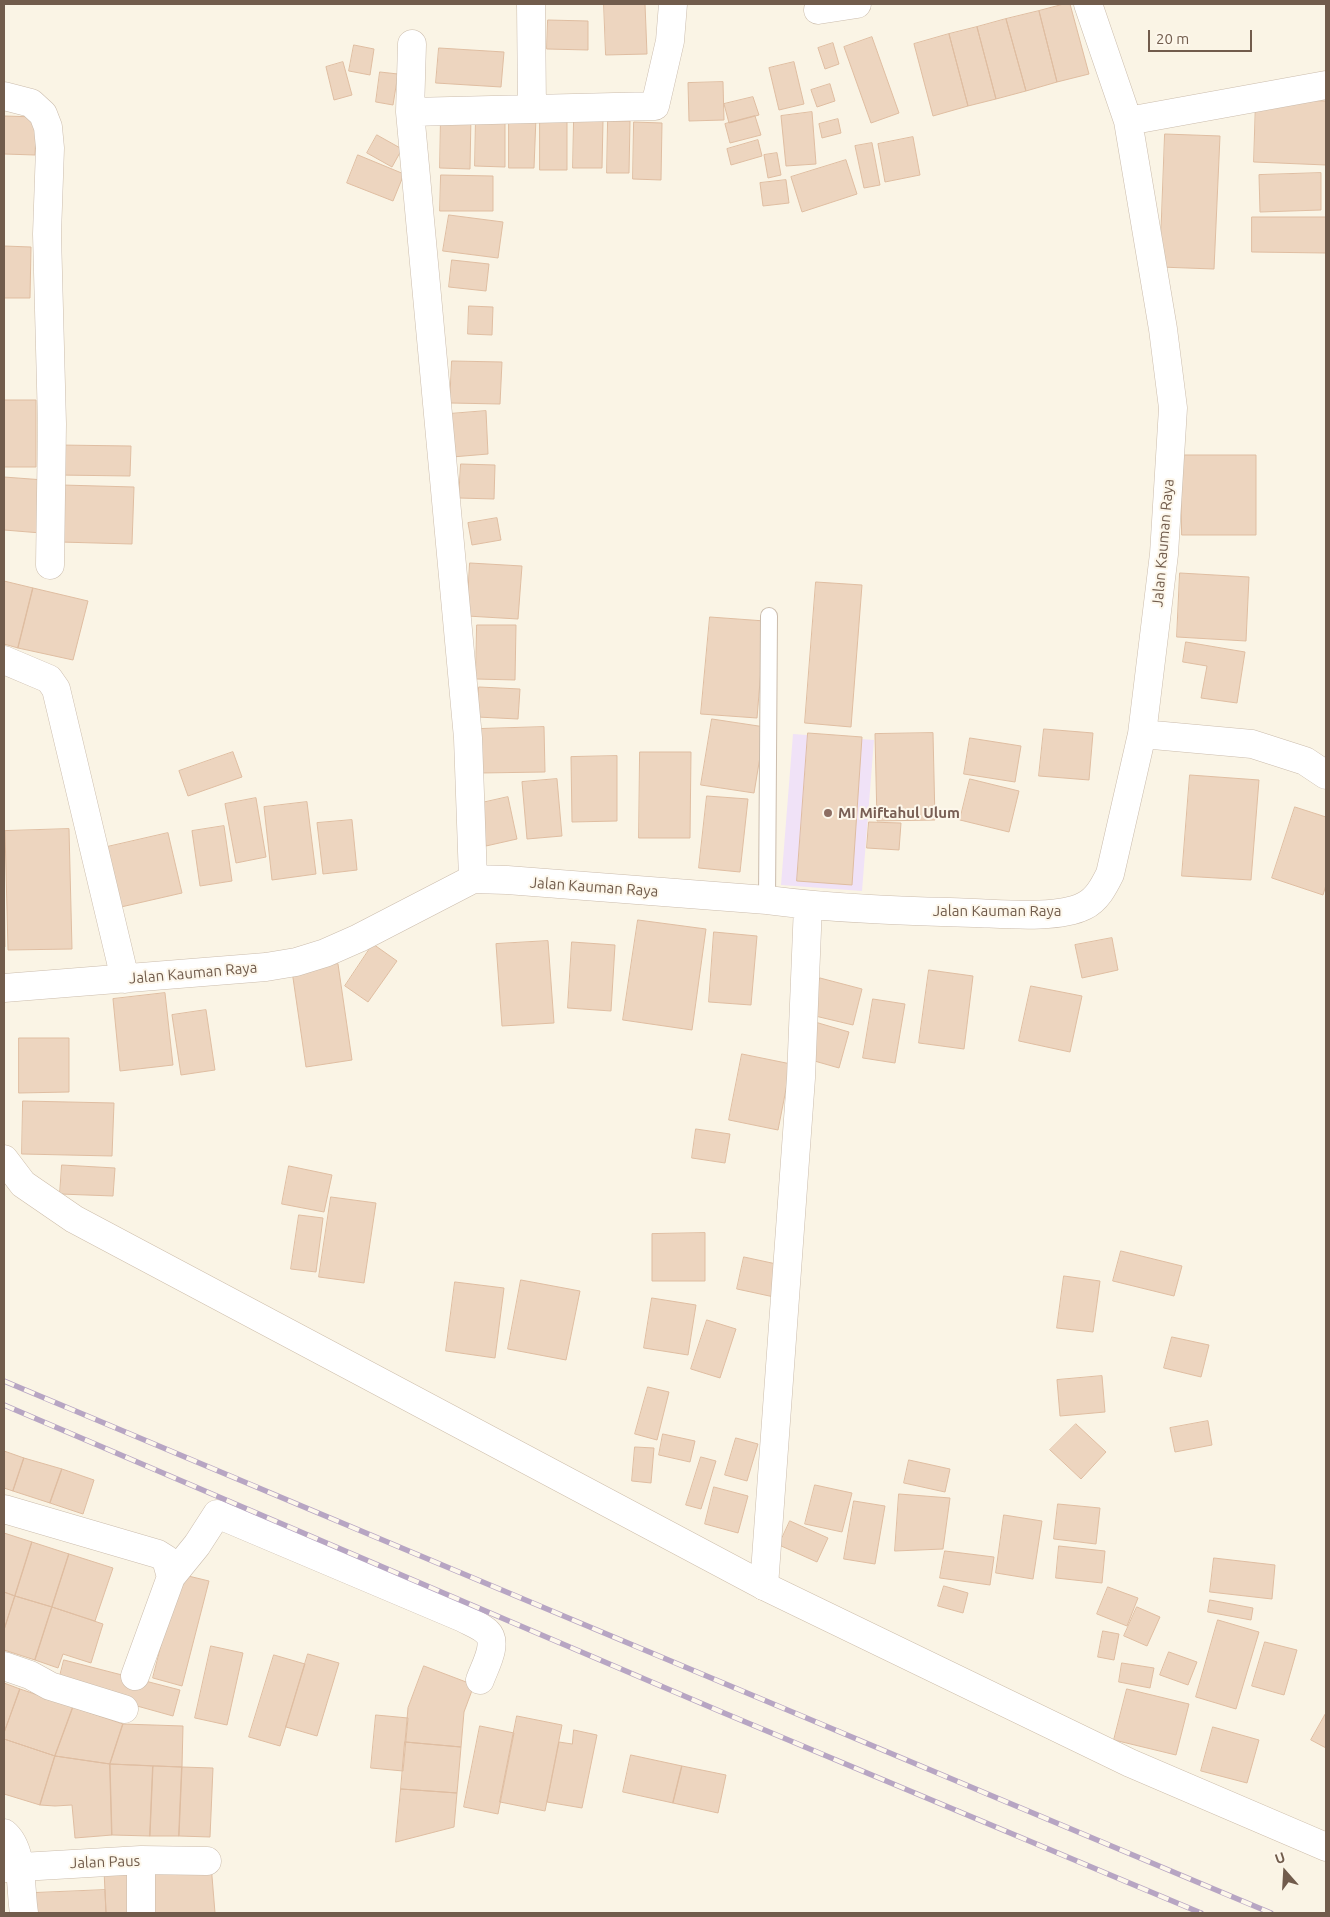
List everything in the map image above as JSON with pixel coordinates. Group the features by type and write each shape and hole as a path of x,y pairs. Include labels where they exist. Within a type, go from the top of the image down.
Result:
{"street":[{"path":"531,4 532,109"},
{"path":"410,112 655,106 670,41 673,4"},
{"path":"818,10 857,4"},
{"name":"Jalan Kauman Raya","path":"4,988 125,979 296,962 358,938 473,879 767,900 808,905 997,914 1066,912 1085,906 1100,893 1110,874 1142,734 1164,554 1173,408 1161,320 1128,121 1088,4"},
{"path":"412,44 410,112 468,738 473,879"},
{"path":"1128,121 1326,84"},
{"path":"4,96 31,103 43,114 48,127 50,148 47,234 52,424 50,565"},
{"path":"4,660 49,679 56,690 125,979"},
{"path":"1142,734 1252,744 1305,761 1326,775"},
{"path":"764,1586 801,1078 808,905"},
{"path":"4,1159 23,1184 74,1219 764,1586 1130,1763 1326,1847"},
{"path":"4,1509 158,1554 166,1559 171,1577"},
{"path":"135,1676 171,1577 197,1545 217,1514 463,1618 487,1632 492,1640 480,1680"},
{"path":"4,1666 50,1686 124,1709"},
{"path":"4,1833 12,1839 12,1867 24,1913"},
{"path":"141,1860 141,1913"},
{"name":"Jalan Paus","path":"12,1867 141,1860 207,1861"}],"lane":[{"path":"767,900 769,616"}],"shaded area":[{"name":"MI Miftahul Ulum","path":"793,734 874,740 862,891 781,885"}],"building":[{"path":"604,4 645,4 647,54 606,55"},
{"path":"1070,4 1089,74 1057,82 1039,11"},
{"path":"1039,11 1057,82 1026,91 1006,19"},
{"path":"1006,19 1026,91 996,99 977,27"},
{"path":"548,20 588,21 588,50 547,49"},
{"path":"977,27 996,99 968,106 949,34"},
{"path":"949,34 968,106 933,116 914,44"},
{"path":"872,37 899,113 871,123 844,47"},
{"path":"833,43 839,64 825,69 818,48"},
{"path":"354,45 374,49 370,75 349,71"},
{"path":"439,48 504,52 501,87 436,83"},
{"path":"343,62 352,95 334,100 326,67"},
{"path":"794,62 804,104 779,110 769,68"},
{"path":"380,72 398,74 393,105 376,102"},
{"path":"723,82 724,120 689,121 688,83"},
{"path":"830,84 835,101 817,107 811,90"},
{"path":"753,97 759,115 729,123 724,104"},
{"path":"1256,99 1326,101 1326,165 1254,162"},
{"path":"812,112 816,164 786,166 781,116"},
{"path":"441,115 471,115 470,169 440,168"},
{"path":"4,116 37,117 35,155 4,154"},
{"path":"476,116 505,116 505,167 475,166"},
{"path":"755,116 761,135 730,143 725,124"},
{"path":"509,117 536,117 534,168 509,168"},
{"path":"540,117 567,118 567,170 540,170"},
{"path":"838,119 841,133 822,138 819,124"},
{"path":"574,120 603,121 602,168 573,168"},
{"path":"608,121 630,121 629,173 607,173"},
{"path":"634,122 662,123 661,180 633,179"},
{"path":"1165,134 1220,136 1214,269 1160,267"},
{"path":"377,135 402,149 392,167 367,153"},
{"path":"913,137 920,175 885,182 878,144"},
{"path":"758,140 762,156 731,165 727,149"},
{"path":"872,143 880,185 864,188 855,146"},
{"path":"777,153 781,175 768,178 764,155"},
{"path":"358,155 404,174 393,201 347,183"},
{"path":"846,160 857,194 802,212 791,177"},
{"path":"1321,173 1321,210 1260,212 1259,175"},
{"path":"441,175 493,176 493,211 440,211"},
{"path":"786,180 789,203 763,206 760,183"},
{"path":"449,215 503,222 498,258 443,251"},
{"path":"1252,217 1326,217 1326,253 1252,252"},
{"path":"4,246 31,247 30,298 4,298"},
{"path":"452,260 489,264 486,291 449,287"},
{"path":"469,306 493,307 492,335 468,334"},
{"path":"452,361 502,362 500,404 450,403"},
{"path":"4,400 36,400 36,467 4,467"},
{"path":"486,411 488,454 452,457 449,414"},
{"path":"58,445 131,446 130,476 57,475"},
{"path":"1181,455 1256,455 1256,535 1182,535"},
{"path":"461,464 495,465 494,499 459,498"},
{"path":"4,477 44,480 41,533 4,530"},
{"path":"62,485 134,487 132,544 60,542"},
{"path":"497,518 501,540 472,545 468,523"},
{"path":"470,563 522,566 518,619 467,616"},
{"path":"1180,573 1249,577 1246,641 1177,637"},
{"path":"4,581 33,588 18,648 4,644"},
{"path":"816,582 862,585 851,727 805,723"},
{"path":"33,588 88,601 73,660 18,648"},
{"path":"710,617 765,621 757,718 701,714"},
{"path":"477,625 516,625 515,680 476,679"},
{"path":"1186,642 1245,652 1237,703 1201,698 1207,666 1183,662"},
{"path":"479,687 520,689 518,719 477,717"},
{"path":"712,719 765,727 754,793 701,785"},
{"path":"544,727 545,772 480,773 479,729"},
{"path":"1044,729 1093,733 1089,780 1039,776"},
{"name":"MI Miftahul Ulum","path":"808,733 862,737 852,885 797,881"},
{"path":"933,733 935,820 877,821 875,734"},
{"path":"970,738 1021,746 1015,782 964,774"},
{"path":"233,752 242,777 188,796 179,771"},
{"path":"640,752 691,752 690,838 639,838"},
{"path":"617,756 617,821 572,822 571,757"},
{"path":"1190,775 1259,780 1251,880 1182,876"},
{"path":"557,779 562,836 527,839 522,782"},
{"path":"970,779 1019,791 1009,832 960,820"},
{"path":"707,796 748,799 740,872 699,868"},
{"path":"508,797 517,839 486,846 477,804"},
{"path":"256,798 266,857 236,863 225,804"},
{"path":"307,802 316,874 272,880 264,807"},
{"path":"1295,807 1326,817 1326,885 1323,895 1272,878"},
{"path":"352,820 357,870 323,874 317,823"},
{"path":"869,822 901,823 899,850 867,848"},
{"path":"224,826 232,881 200,886 192,831"},
{"path":"69,829 72,949 8,950 5,831"},
{"path":"168,833 182,893 121,907 107,847"},
{"path":"4,860 5,947 4,947"},
{"path":"638,920 706,929 692,1030 623,1020"},
{"path":"714,932 757,936 751,1005 709,1002"},
{"path":"1112,938 1118,970 1082,978 1075,945"},
{"path":"548,941 554,1023 502,1026 496,944"},
{"path":"572,942 615,945 611,1011 568,1008"},
{"path":"373,944 397,961 368,1002 345,986"},
{"path":"338,964 352,1060 306,1067 292,971"},
{"path":"929,970 973,976 964,1049 919,1043"},
{"path":"820,978 862,989 853,1025 811,1015"},
{"path":"1031,986 1082,996 1070,1052 1019,1041"},
{"path":"165,993 173,1065 120,1071 113,999"},
{"path":"873,999 905,1004 895,1063 863,1058"},
{"path":"206,1010 215,1070 181,1075 172,1015"},
{"path":"815,1022 849,1032 839,1068 804,1058"},
{"path":"19,1038 69,1038 69,1092 19,1093"},
{"path":"742,1054 791,1064 778,1130 729,1120"},
{"path":"23,1101 114,1103 112,1156 22,1154"},
{"path":"696,1129 730,1134 725,1163 692,1158"},
{"path":"62,1165 115,1168 113,1196 60,1194"},
{"path":"289,1166 332,1175 324,1212 282,1204"},
{"path":"331,1197 376,1203 364,1283 319,1277"},
{"path":"299,1215 323,1218 316,1272 291,1269"},
{"path":"705,1233 705,1281 652,1281 652,1234"},
{"path":"1121,1251 1182,1266 1174,1296 1113,1281"},
{"path":"744,1257 781,1265 774,1297 737,1289"},
{"path":"1064,1276 1100,1281 1093,1332 1057,1328"},
{"path":"521,1280 580,1291 566,1360 508,1349"},
{"path":"455,1282 504,1288 495,1358 446,1351"},
{"path":"652,1298 696,1305 688,1355 644,1348"},
{"path":"707,1320 736,1329 720,1378 691,1369"},
{"path":"1172,1337 1209,1345 1201,1377 1164,1368"},
{"path":"1102,1376 1105,1412 1060,1416 1057,1380"},
{"path":"648,1387 669,1392 657,1440 635,1434"},
{"path":"1208,1421 1212,1445 1175,1452 1170,1428"},
{"path":"1076,1424 1106,1452 1081,1479 1050,1450"},
{"path":"663,1434 695,1441 690,1462 659,1455"},
{"path":"736,1438 758,1444 747,1481 725,1475"},
{"path":"635,1447 654,1448 651,1483 632,1481"},
{"path":"4,1451 24,1458 13,1491 4,1488"},
{"path":"701,1457 716,1461 701,1509 686,1505"},
{"path":"24,1458 62,1469 50,1503 13,1491"},
{"path":"909,1460 950,1469 945,1492 904,1483"},
{"path":"62,1469 94,1480 83,1514 50,1503"},
{"path":"815,1485 852,1493 842,1532 805,1524"},
{"path":"714,1487 748,1496 738,1533 705,1524"},
{"path":"899,1494 950,1498 943,1549 895,1551"},
{"path":"854,1501 885,1506 875,1564 844,1559"},
{"path":"1058,1504 1100,1508 1096,1544 1054,1539"},
{"path":"1004,1515 1042,1521 1033,1579 996,1573"},
{"path":"790,1521 828,1538 817,1562 779,1545"},
{"path":"4,1533 32,1542 15,1596 4,1592"},
{"path":"32,1542 69,1554 52,1607 15,1596"},
{"path":"1059,1546 1105,1551 1102,1583 1056,1578"},
{"path":"945,1551 994,1557 990,1585 940,1578"},
{"path":"69,1554 113,1568 95,1621 52,1607"},
{"path":"1214,1558 1275,1565 1272,1599 1210,1592"},
{"path":"180,1574 209,1581 182,1686 153,1678"},
{"path":"944,1586 968,1593 963,1613 938,1606"},
{"path":"1108,1587 1138,1598 1127,1626 1097,1614"},
{"path":"4,1592 15,1596 4,1630"},
{"path":"15,1596 52,1607 35,1660 4,1650 4,1630"},
{"path":"1210,1600 1253,1608 1251,1620 1208,1612"},
{"path":"52,1607 103,1624 91,1663 63,1654 58,1668 35,1660"},
{"path":"1137,1607 1160,1617 1147,1646 1124,1636"},
{"path":"1218,1620 1259,1632 1236,1709 1196,1697"},
{"path":"1103,1631 1119,1634 1114,1660 1098,1657"},
{"path":"1265,1642 1297,1650 1284,1695 1252,1686"},
{"path":"211,1646 243,1653 227,1725 195,1718"},
{"path":"1169,1652 1197,1662 1188,1685 1160,1675"},
{"path":"308,1654 339,1663 317,1736 286,1727"},
{"path":"274,1655 305,1664 280,1746 249,1737"},
{"path":"64,1660 180,1690 173,1716 58,1684"},
{"path":"1122,1663 1154,1668 1150,1688 1119,1682"},
{"path":"424,1666 474,1685 464,1712 461,1747 405,1742 408,1708"},
{"path":"4,1683 20,1689 4,1733"},
{"path":"20,1689 73,1707 55,1756 4,1739 4,1733"},
{"path":"1127,1689 1189,1704 1176,1755 1114,1740"},
{"path":"73,1707 123,1724 110,1764 55,1756"},
{"path":"1326,1713 1326,1748 1311,1740"},
{"path":"376,1715 408,1718 403,1771 371,1768"},
{"path":"517,1716 562,1725 545,1811 500,1802"},
{"path":"123,1724 183,1726 182,1767 110,1764"},
{"path":"480,1726 514,1733 498,1814 464,1807"},
{"path":"1213,1727 1259,1740 1247,1783 1201,1771"},
{"path":"574,1730 597,1735 582,1808 547,1802 559,1742 572,1744"},
{"path":"4,1739 55,1756 40,1805 4,1794"},
{"path":"405,1742 461,1747 457,1793 401,1789"},
{"path":"631,1755 682,1766 673,1803 623,1792"},
{"path":"55,1756 110,1764 112,1835 75,1838 72,1805 40,1805"},
{"path":"110,1764 153,1766 150,1836 112,1835"},
{"path":"153,1766 182,1767 179,1836 150,1836"},
{"path":"682,1766 726,1775 718,1813 673,1803"},
{"path":"182,1767 213,1768 210,1837 179,1836"},
{"path":"401,1789 457,1793 454,1827 396,1842"},
{"path":"211,1864 215,1913 150,1913 147,1870"},
{"path":"131,1869 132,1913 106,1913 104,1870"},
{"path":"105,1890 106,1913 35,1913 34,1893"}],"railway":[{"path":"4,1381 1271,1913"},
{"path":"4,1405 724,1713 1201,1913"}],"place":[{"name":"MI Miftahul Ulum","path":"828,813"}]}
